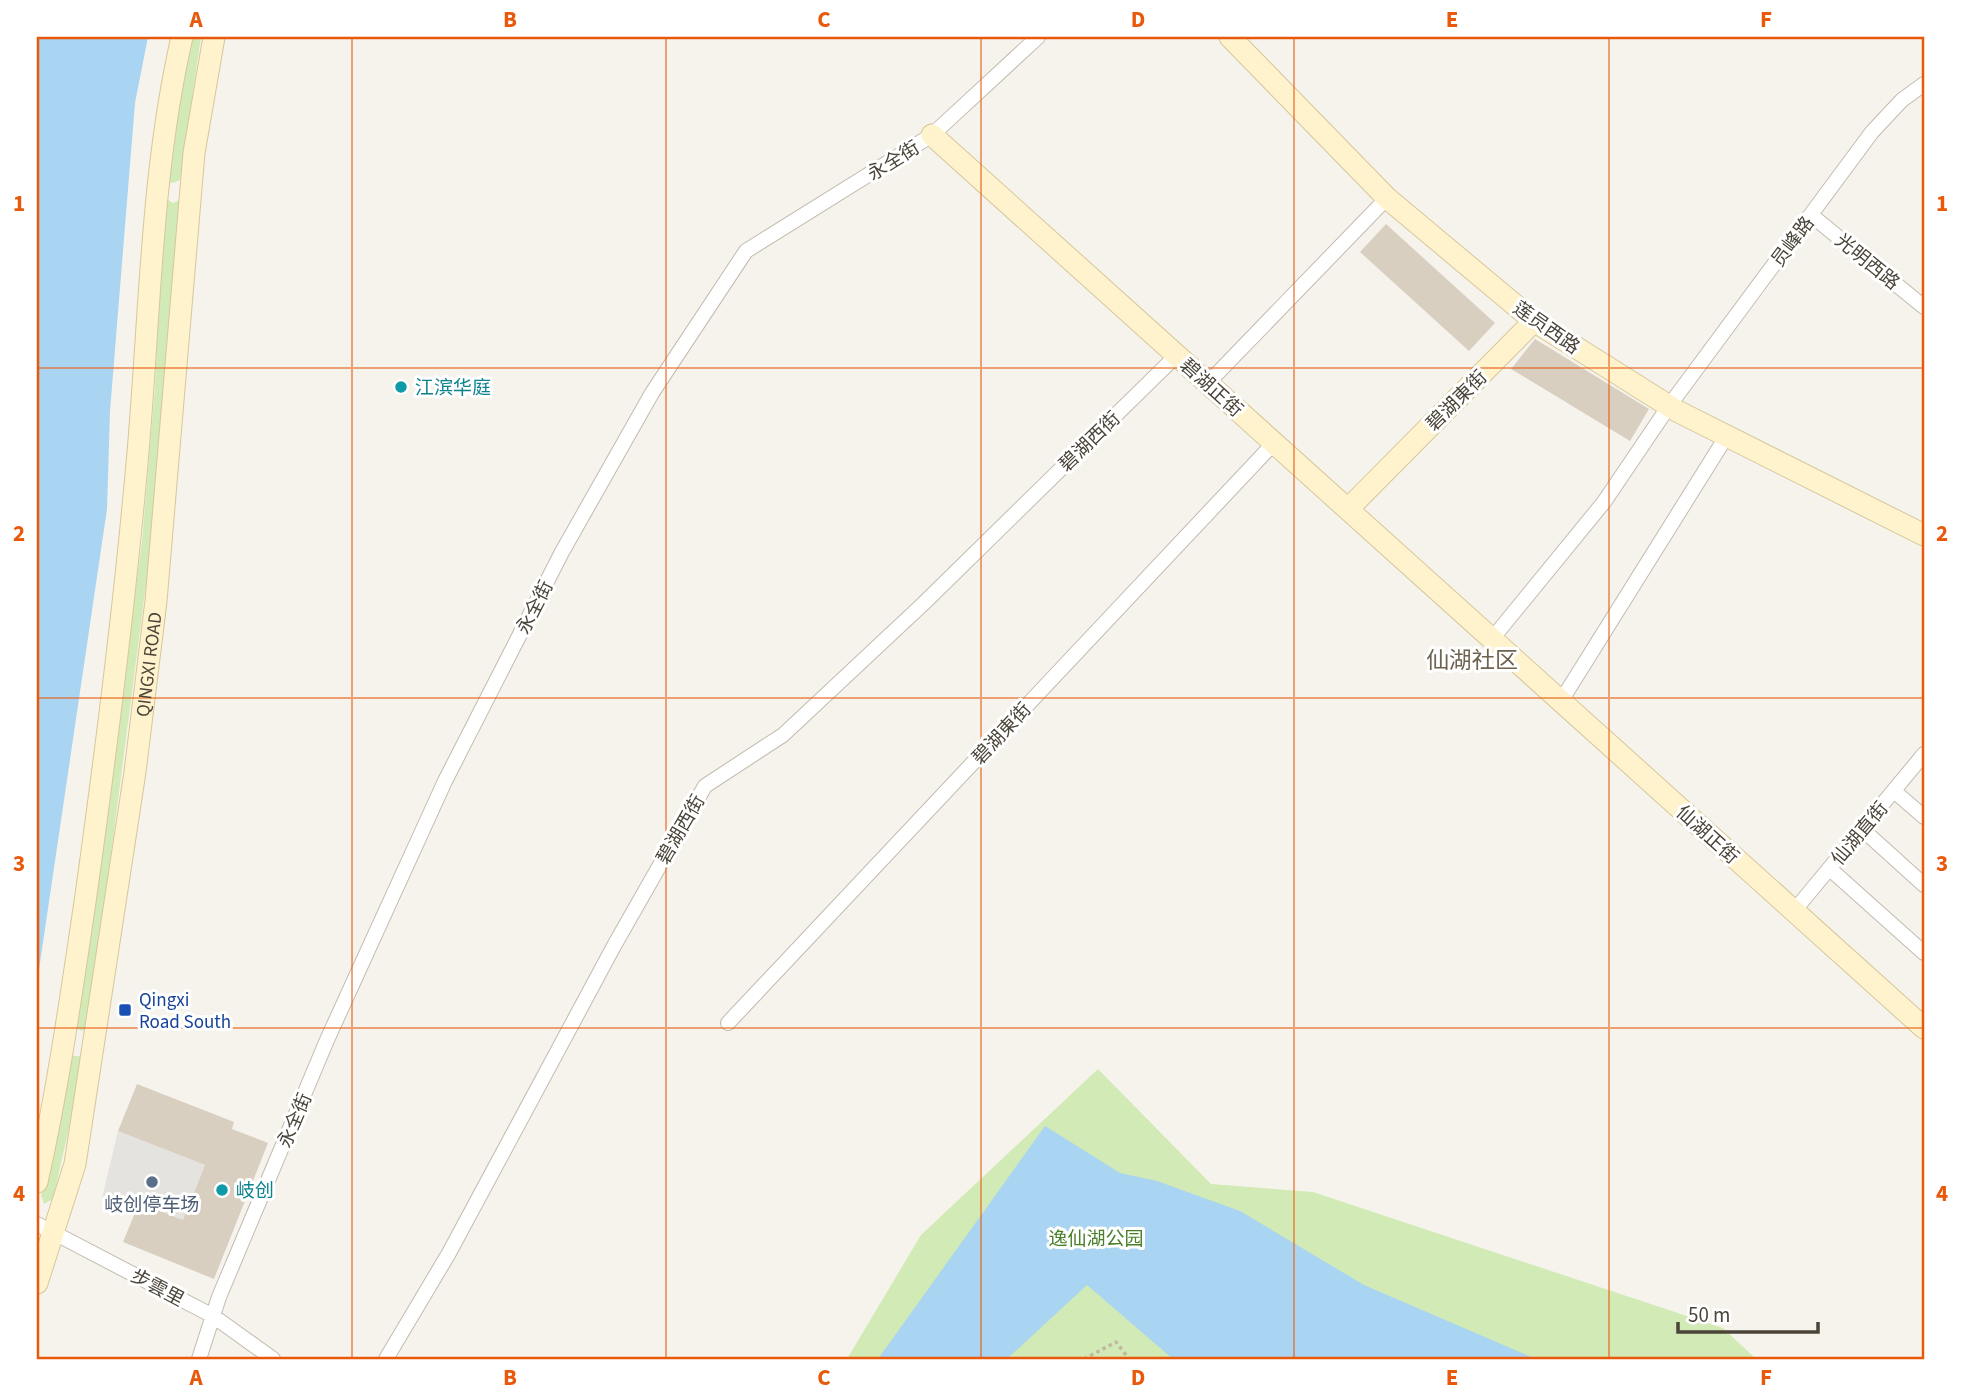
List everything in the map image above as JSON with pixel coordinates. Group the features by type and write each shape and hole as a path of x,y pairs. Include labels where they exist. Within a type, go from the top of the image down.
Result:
{"main road":[{"name":"QINGXI ROAD","path":"37,1182 56,1095 102,779 127,580 160,168 172,81 182,37"},
{"name":"QINGXI ROAD","path":"37,1283 45,1228 75,1164 135,772 156,601 194,153 214,37"},
{"name":"莲员西路","path":"1230,37 1387,198 1534,321 1669,406 1924,535"},
{"name":"碧湖正街","path":"933,135 1492,639"},
{"name":"碧湖東街","path":"1348,509 1534,321"},
{"name":"仙湖正街","path":"1492,639 1924,1028"},
{"path":"65,1038 80,1046 95,1042"}],"street":[{"name":"永全街","path":"199,1359 213,1316 327,1040 445,781 562,552 652,393 746,251 933,135 1038,37"},
{"name":"员峰路","path":"1492,639 1604,502 1669,406 1872,132 1902,100 1924,84"},
{"path":"1208,383 1387,198"},
{"name":"光明西路","path":"1811,215 1924,307"},
{"name":"碧湖西街","path":"386,1359 449,1253 615,944 705,786 783,735 1177,355"},
{"path":"1561,701 1726,437"},
{"name":"碧湖東街","path":"728,1023 1274,443"},
{"name":"仙湖直街","path":"1794,911 1924,756"},
{"path":"1894,791 1924,817"},
{"path":"1862,829 1924,885"},
{"path":"1829,869 1924,953"},
{"name":"步雲里","path":"45,1228 213,1316 274,1359"}],"path":[{"path":"1084,1359 1116,1342 1129,1359"}],"green space":[{"path":"188,37 201,37 180,180 173,183 168,182"},
{"path":"163,197 173,203 180,200 152,538 89,1023 83,1031 75,1028 142,542 155,388"},
{"path":"72,1056 85,1056 53,1199 44,1204 41,1195"},
{"name":"逸仙湖公园","path":"1098,1069 1211,1184 1313,1192 1723,1328 1756,1359 847,1359 921,1235"}],"shaded area":[{"name":"岐创停车场","path":"118,1131 205,1165 183,1220 139,1203 135,1213 102,1198"}],"water":[{"path":"37,37 148,37 135,103 110,411 107,509 37,983"},
{"path":"1045,1126 1120,1173 1157,1181 1240,1211 1364,1285 1536,1359 1173,1359 1087,1285 1007,1359 878,1359"}],"building":[{"path":"1386,224 1495,323 1469,351 1360,252"},
{"path":"1535,339 1649,409 1630,441 1511,369"},
{"name":"岐创","path":"137,1084 234,1122 232,1129 268,1143 214,1279 123,1242 139,1203 183,1220 205,1165 118,1131"}],"place":[{"name":"江滨华庭","path":"401,387"},
{"name":"Qingxi Road South","path":"125,1010"},
{"name":"岐创停车场","path":"152,1182"},
{"name":"岐创","path":"222,1190"}],"district":[{"name":"仙湖社区","path":"1472,660"}]}
